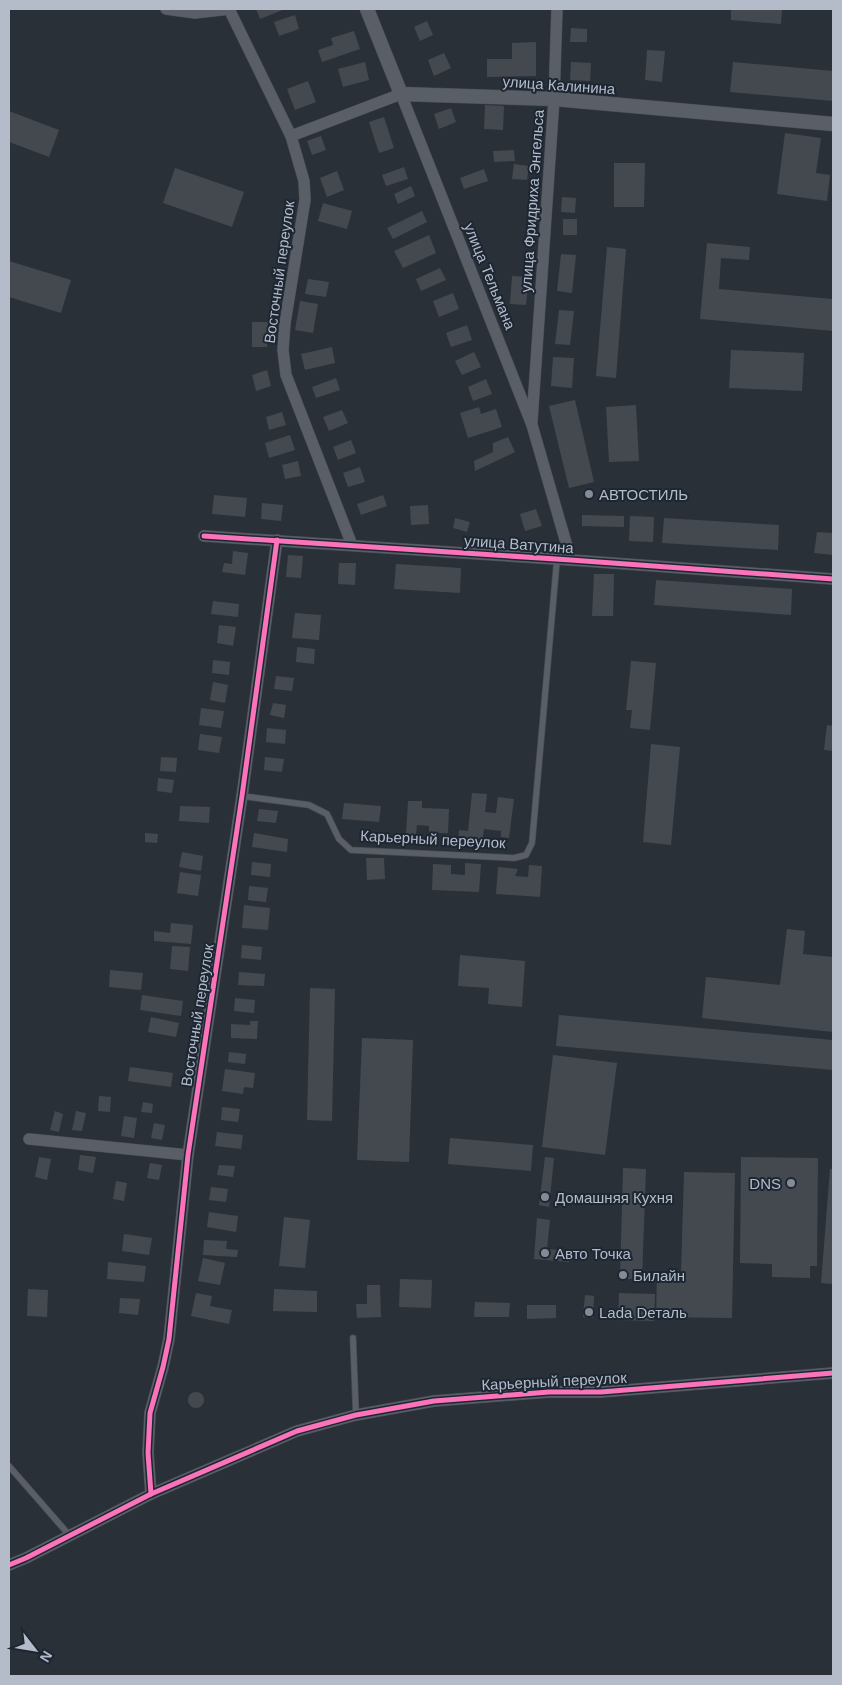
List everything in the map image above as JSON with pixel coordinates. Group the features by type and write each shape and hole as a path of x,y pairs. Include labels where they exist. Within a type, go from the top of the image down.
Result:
{"street":[{"name":"Восточный переулок","path":"166,9 195,13 229,9 291,136 304,181 305,200 285,323 283,350 286,375 352,545"},
{"name":"улица Тельмана","path":"367,9 532,426 571,560"},
{"name":"улица Фридриха Энгельса","path":"532,426 554,99 557,9"},
{"name":"улица Калинина","path":"291,136 401,94 554,99 833,124"},
{"name":"улица Ватутина","path":"204,536 833,579"},
{"name":"Восточный переулок","path":"151,1494 148,1453 150,1413 163,1367 168,1339 188,1155 242,796 277,540"},
{"path":"29,1140 188,1155"},
{"name":"Карьерный переулок","path":"9,1565 151,1494 297,1431 356,1415 434,1401 549,1392 601,1392 833,1373"}],"lane":[{"name":"Карьерный переулок","path":"242,796 309,804 326,814 339,839 351,850 514,858 526,855 532,843 557,559"},
{"path":"353,1338 356,1415"},
{"path":"9,1466 70,1536"}],"building":[{"path":"256,9 285,9 260,19"},
{"path":"731,9 782,9 781,24 731,20"},
{"path":"295,15 299,29 279,36 274,22"},
{"path":"427,21 433,35 420,41 414,27"},
{"path":"571,28 587,29 587,42 570,42"},
{"path":"354,31 360,49 322,62 318,50 333,45 331,38"},
{"path":"536,42 536,76 487,77 487,59 512,59 512,43"},
{"path":"647,50 665,51 662,82 645,80"},
{"path":"444,53 451,68 434,76 428,60"},
{"path":"365,62 369,80 343,87 338,69"},
{"path":"571,62 591,63 590,81 570,80"},
{"path":"733,62 833,71 833,101 730,92"},
{"path":"308,81 316,102 295,110 287,89"},
{"path":"485,105 504,106 503,130 484,129"},
{"path":"451,108 456,122 439,129 434,114"},
{"path":"9,111 59,130 49,157 9,142"},
{"path":"384,117 394,148 379,153 369,122"},
{"path":"785,133 821,138 816,173 830,175 827,201 777,194"},
{"path":"321,136 326,150 312,155 307,141"},
{"path":"514,150 515,161 494,162 493,151"},
{"path":"614,163 645,163 644,207 614,207"},
{"path":"514,164 529,166 527,180 512,179"},
{"path":"404,167 408,179 386,186 382,175"},
{"path":"175,168 244,192 232,227 163,203"},
{"path":"484,169 488,181 464,189 460,178"},
{"path":"337,171 344,190 327,197 320,178"},
{"path":"411,186 415,196 398,204 394,194"},
{"path":"562,197 576,198 575,213 561,212"},
{"path":"323,203 352,211 347,229 318,221"},
{"path":"422,211 427,222 393,239 387,228"},
{"path":"563,219 577,219 577,235 563,235"},
{"path":"429,235 436,253 403,268 394,251"},
{"path":"707,243 750,247 749,260 721,258 719,289 833,299 833,331 700,319"},
{"path":"607,247 626,249 616,378 596,376"},
{"path":"561,254 576,255 572,293 557,291"},
{"path":"9,261 71,280 61,313 9,297"},
{"path":"440,268 446,280 421,291 416,279"},
{"path":"512,276 529,277 526,305 510,304"},
{"path":"308,279 329,282 326,297 305,294"},
{"path":"453,293 459,309 439,317 433,301"},
{"path":"300,301 318,304 313,333 295,330"},
{"path":"559,310 574,311 570,345 555,344"},
{"path":"252,322 268,322 267,347 252,347"},
{"path":"467,325 472,340 451,347 446,333"},
{"path":"332,347 335,363 305,370 301,354"},
{"path":"731,350 804,353 802,391 729,388"},
{"path":"474,352 481,367 462,375 455,361"},
{"path":"553,357 574,358 572,388 551,386"},
{"path":"267,370 271,386 256,391 252,375"},
{"path":"336,378 340,390 316,398 312,387"},
{"path":"486,379 492,394 473,401 468,387"},
{"path":"575,400 594,482 569,488 549,406"},
{"path":"636,405 639,461 609,462 606,407"},
{"path":"479,407 481,414 496,409 502,427 468,438 460,413"},
{"path":"342,410 348,423 329,431 323,417"},
{"path":"282,412 286,425 269,430 266,417"},
{"path":"290,435 295,450 269,458 265,443"},
{"path":"508,437 515,452 475,471 474,461 493,452 493,443"},
{"path":"351,440 356,453 338,460 333,447"},
{"path":"298,461 301,476 285,479 282,465"},
{"path":"360,467 365,482 348,487 343,473"},
{"path":"214,495 247,498 245,517 212,514"},
{"path":"383,495 387,506 361,515 357,504"},
{"path":"262,503 283,505 281,521 261,519"},
{"path":"428,505 429,524 411,525 410,506"},
{"path":"536,509 542,526 525,531 520,514"},
{"path":"582,515 624,516 624,527 582,526"},
{"path":"630,516 654,517 653,542 629,541"},
{"path":"455,518 470,522 467,532 453,528"},
{"path":"664,518 779,525 778,550 662,543"},
{"path":"817,532 833,533 833,555 814,553"},
{"path":"233,551 248,553 245,575 222,572 224,563 232,564"},
{"path":"288,555 303,556 301,578 286,577"},
{"path":"339,563 356,563 355,585 338,584"},
{"path":"396,564 461,568 460,593 394,589"},
{"path":"594,574 614,574 613,616 592,616"},
{"path":"656,580 792,589 791,615 654,605"},
{"path":"213,601 239,604 238,617 211,614"},
{"path":"295,613 321,615 319,640 292,638"},
{"path":"219,625 236,627 233,646 217,643"},
{"path":"297,647 315,649 314,664 296,662"},
{"path":"213,660 230,662 229,675 212,673"},
{"path":"631,661 656,663 650,730 630,728 632,710 626,710"},
{"path":"276,676 294,678 292,691 274,689"},
{"path":"213,682 228,685 225,703 210,700"},
{"path":"273,703 286,705 284,718 270,715"},
{"path":"201,708 224,711 221,728 199,725"},
{"path":"827,725 833,726 833,751 824,750"},
{"path":"267,728 286,730 285,744 266,742"},
{"path":"200,734 222,737 219,753 198,750"},
{"path":"651,744 680,747 671,845 643,842"},
{"path":"161,757 177,758 176,772 160,771"},
{"path":"265,757 284,759 282,772 264,770"},
{"path":"158,778 174,780 172,793 157,791"},
{"path":"472,793 487,794 485,812 496,813 498,797 514,799 509,838 501,837 501,831 484,829 482,844 458,842 459,830 468,831"},
{"path":"408,801 422,801 422,808 449,809 448,833 429,833 429,826 417,825 416,834 406,834"},
{"path":"344,803 381,806 379,822 342,819"},
{"path":"180,806 210,807 209,823 179,821"},
{"path":"259,809 278,811 276,823 257,821"},
{"path":"145,833 158,834 157,843 145,842"},
{"path":"254,833 288,839 287,852 252,847"},
{"path":"182,852 203,856 201,871 179,867"},
{"path":"366,858 384,858 385,879 367,880"},
{"path":"252,862 271,864 270,877 251,875"},
{"path":"465,863 481,864 479,892 432,890 433,864 451,865 451,874 465,875"},
{"path":"529,865 542,866 540,897 496,894 498,867 518,869 515,876 528,877"},
{"path":"180,872 201,875 198,896 177,893"},
{"path":"249,886 268,888 266,902 248,900"},
{"path":"244,905 270,908 268,930 242,928"},
{"path":"171,923 193,925 191,944 154,941 154,931 170,933"},
{"path":"787,929 805,931 803,954 833,957 833,1032 702,1018 706,977 780,985"},
{"path":"242,945 262,947 261,960 241,958"},
{"path":"172,946 190,947 188,971 170,969"},
{"path":"460,955 525,961 522,1007 488,1004 489,988 458,986"},
{"path":"110,970 143,973 141,990 109,987"},
{"path":"239,972 265,974 264,986 238,985"},
{"path":"310,988 335,989 332,1121 307,1120"},
{"path":"142,995 183,1001 181,1016 140,1010"},
{"path":"235,998 255,1000 254,1013 234,1011"},
{"path":"559,1015 833,1040 833,1070 556,1046"},
{"path":"151,1017 179,1023 176,1037 148,1032"},
{"path":"250,1021 258,1021 257,1039 231,1038 231,1024 250,1025"},
{"path":"362,1038 413,1040 409,1162 357,1160"},
{"path":"229,1052 246,1054 245,1064 228,1062"},
{"path":"553,1055 617,1063 605,1155 542,1147"},
{"path":"130,1067 173,1073 171,1087 128,1081"},
{"path":"225,1069 255,1073 253,1088 244,1087 243,1094 222,1091"},
{"path":"99,1096 111,1097 110,1112 98,1111"},
{"path":"143,1102 153,1104 152,1113 141,1112"},
{"path":"222,1107 240,1109 238,1122 221,1120"},
{"path":"55,1111 63,1114 59,1132 50,1130"},
{"path":"76,1111 86,1113 82,1131 72,1130"},
{"path":"124,1116 137,1118 134,1138 121,1136"},
{"path":"154,1123 165,1125 162,1140 151,1138"},
{"path":"217,1132 243,1135 241,1149 215,1146"},
{"path":"450,1138 533,1145 531,1171 448,1164"},
{"path":"80,1155 96,1157 93,1173 78,1170"},
{"path":"39,1157 51,1159 47,1180 35,1177"},
{"path":"545,1157 554,1158 549,1207 539,1205"},
{"path":"741,1157 818,1158 817,1266 810,1266 810,1278 772,1277 772,1264 740,1263"},
{"path":"150,1163 162,1165 159,1180 147,1178"},
{"path":"219,1165 235,1166 233,1177 217,1175"},
{"path":"623,1168 646,1169 642,1279 620,1279"},
{"path":"830,1169 833,1169 833,1284 821,1283"},
{"path":"684,1172 735,1173 732,1318 656,1317 657,1272 681,1272"},
{"path":"116,1181 127,1183 124,1201 113,1199"},
{"path":"211,1187 228,1189 226,1202 209,1200"},
{"path":"209,1212 238,1216 236,1232 207,1227"},
{"path":"284,1217 310,1220 305,1268 279,1266"},
{"path":"537,1218 550,1220 547,1249 569,1251 569,1262 534,1259"},
{"path":"124,1234 152,1238 149,1255 122,1251"},
{"path":"204,1240 227,1241 226,1249 238,1250 237,1257 203,1255"},
{"path":"203,1258 225,1263 220,1285 198,1281"},
{"path":"108,1262 146,1266 144,1282 107,1279"},
{"path":"400,1279 432,1280 431,1308 399,1307"},
{"path":"367,1285 380,1285 381,1317 357,1318 356,1304 367,1304"},
{"path":"28,1289 48,1290 47,1317 27,1316"},
{"path":"274,1289 317,1291 317,1312 273,1311"},
{"path":"196,1293 212,1296 210,1306 232,1310 229,1324 191,1316"},
{"path":"619,1293 655,1294 654,1321 618,1320"},
{"path":"585,1295 594,1296 593,1318 583,1317"},
{"path":"120,1298 140,1299 138,1315 119,1313"},
{"path":"475,1302 510,1303 509,1317 474,1317"},
{"path":"527,1305 556,1305 556,1318 527,1319"},
{"path":"193,1392 199,1392 204,1397 202,1406 193,1408 188,1403 188,1397"}],"cycle path":[{"path":"204,536 833,579"},
{"path":"151,1494 148,1453 150,1413 169,1339 188,1155 242,796 277,540"},
{"path":"9,1565 151,1494 297,1431 356,1415 434,1401 549,1392 601,1392 833,1373"}],"place":[{"name":"АВТОСТИЛЬ","path":"589,494"},
{"name":"DNS","path":"791,1183"},
{"name":"Домашняя Кухня","path":"545,1197"},
{"name":"Авто Точка","path":"545,1253"},
{"name":"Билайн","path":"623,1275"},
{"name":"Lada Dеталь","path":"589,1312"}]}
